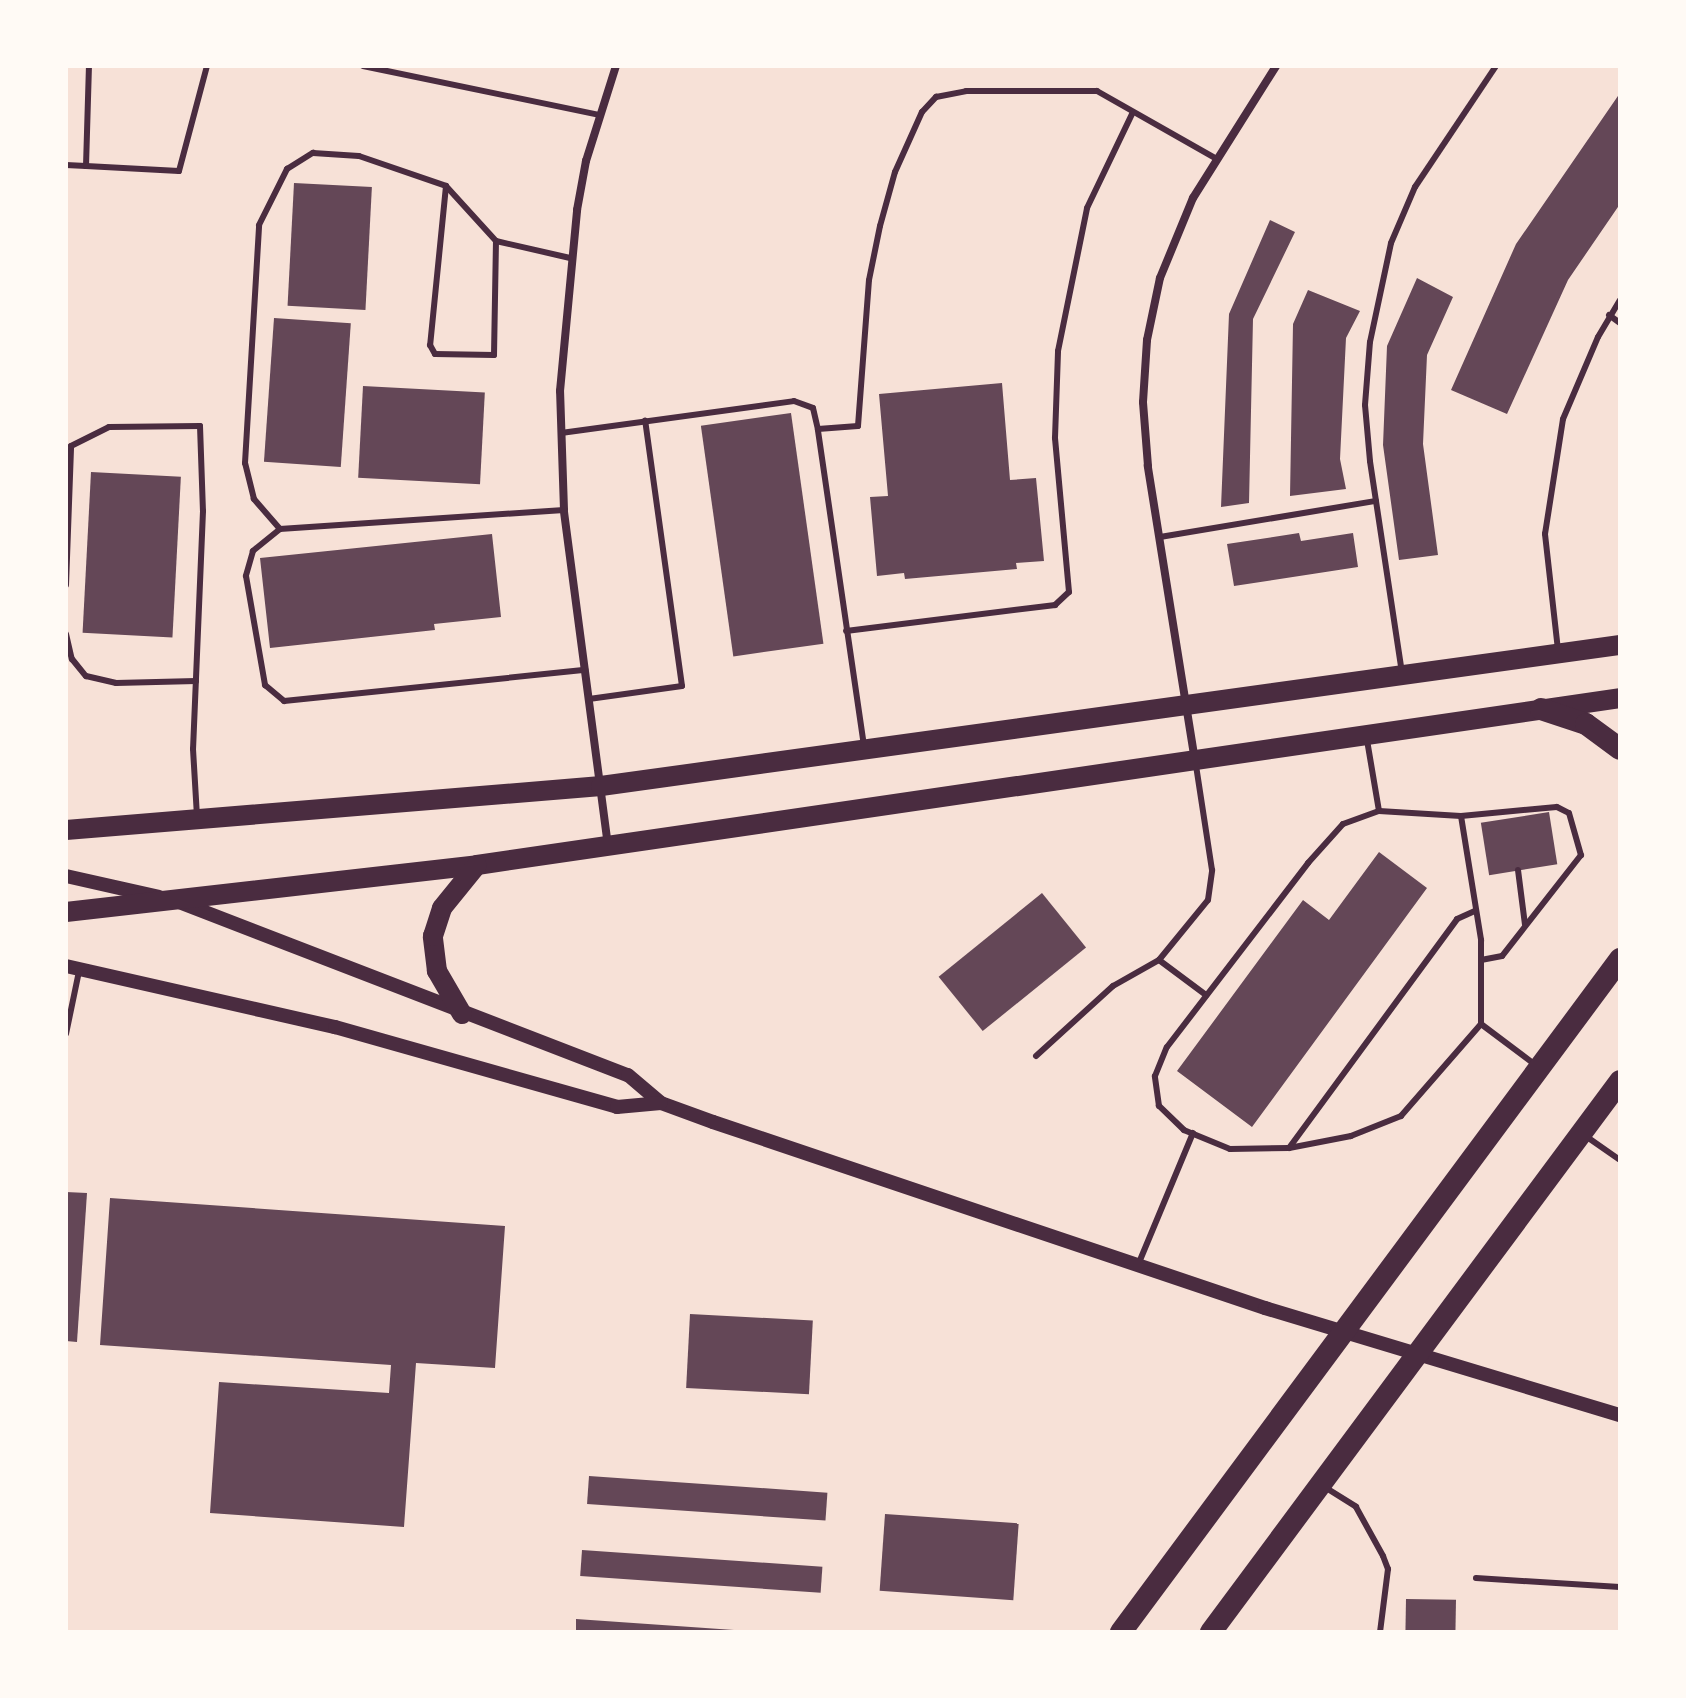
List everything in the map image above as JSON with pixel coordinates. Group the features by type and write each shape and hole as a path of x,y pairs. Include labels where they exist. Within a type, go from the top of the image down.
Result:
{"highway":[{"path":"1541,709 1586,724 1620,749"},
{"path":"1597,989 1620,944"},
{"path":"1121,1632 1620,959"},
{"path":"1211,1632 1413,1355 1620,1081"}],"main road":[{"path":"66,830 601,786 1186,708 1620,645"},
{"path":"66,912 183,903 608,847 1620,698"},
{"path":"462,1014 437,971 433,936 442,908 477,865"}],"street":[{"path":"608,847 564,510 561,347 570,258 599,115 616,66"},
{"path":"1195,761 1160,537 1143,402 1147,340 1168,253 1215,158 1276,66"},
{"path":"66,876 183,903 462,1014 628,1075 661,1103 1341,1332 1620,1415"},
{"path":"73,967 335,1027 617,1107 661,1103"}],"lane":[{"path":"86,166 89,66"},
{"path":"66,165 179,171 207,66"},
{"path":"363,66 599,115"},
{"path":"1403,677 1365,405 1370,342 1391,243 1415,187 1496,66"},
{"path":"818,429 858,426 869,280 880,226 895,172 922,112 936,97 966,91 1097,91 1215,158"},
{"path":"846,631 1055,605 1069,592 1055,438 1058,351 1087,208 1133,112"},
{"path":"280,529 254,499 245,463 259,225 272,192 287,169 313,153 359,156 446,186 496,241 570,258"},
{"path":"446,186 430,345 435,354 494,355 496,241"},
{"path":"1558,654 1546,554 1547,511 1565,411 1609,315 1620,300"},
{"path":"1609,315 1620,323"},
{"path":"561,433 804,402 813,408 865,751"},
{"path":"589,699 682,686 645,421"},
{"path":"66,585 71,446 109,427 200,426 197,820"},
{"path":"1160,537 1376,501"},
{"path":"564,510 280,529 253,551 246,576 265,685 284,701 585,670"},
{"path":"66,634 72,659 86,676 116,683 196,681"},
{"path":"1366,735 1379,811"},
{"path":"1036,1056 1113,986 1159,960 1208,900 1212,870 1195,761"},
{"path":"1461,816 1482,960 1481,1024 1401,1116 1351,1136 1289,1148 1230,1149 1193,1133 1159,1106 1155,1076 1167,1047 1343,824 1379,811 1461,816 1535,806 1569,813 1581,855 1502,956 1482,960"},
{"path":"1510,809 1512,818"},
{"path":"1518,870 1525,925"},
{"path":"1289,1148 1457,919 1475,911"},
{"path":"1159,960 1206,995"},
{"path":"66,1034 73,967"},
{"path":"1481,1024 1540,1068"},
{"path":"1138,1265 1193,1133"},
{"path":"1581,1133 1620,1160"},
{"path":"1319,1484 1356,1507 1383,1556 1388,1569 1380,1632"},
{"path":"1476,1578 1620,1587"}],"building":[{"path":"1620,93 1620,204 1568,280 1507,414 1451,390 1516,244"},
{"path":"294,183 372,187 365,310 288,306"},
{"path":"1270,220 1295,232 1253,319 1249,503 1221,507 1229,314"},
{"path":"1417,278 1453,297 1427,355 1423,444 1438,555 1399,560 1383,445 1387,346"},
{"path":"1308,290 1360,311 1346,338 1340,459 1346,489 1290,496 1293,324"},
{"path":"274,318 351,323 341,467 264,462"},
{"path":"1002,383 1010,480 1036,478 1044,561 1016,563 1017,569 905,579 904,573 877,576 870,497 888,496 879,394"},
{"path":"363,386 485,392 480,484 358,478"},
{"path":"791,413 823,644 733,656 701,426"},
{"path":"91,472 181,477 172,637 83,633"},
{"path":"1299,533 1301,541 1353,533 1358,567 1234,586 1227,544"},
{"path":"492,534 501,617 434,624 435,630 270,648 260,558"},
{"path":"1549,812 1557,864 1489,875 1481,823"},
{"path":"1379,852 1427,888 1252,1127 1177,1071 1303,900 1329,920"},
{"path":"1042,893 1086,947 983,1031 939,977"},
{"path":"66,1192 87,1193 77,1342 66,1341"},
{"path":"110,1198 505,1226 495,1368 416,1363 404,1527 210,1513 219,1382 389,1393 391,1365 100,1345"},
{"path":"690,1314 813,1320 809,1394 686,1388"},
{"path":"589,1476 827,1493 825,1521 587,1504"},
{"path":"885,1514 1019,1523 1013,1600 880,1591"},
{"path":"582,1550 822,1567 821,1593 580,1576"},
{"path":"1406,1599 1456,1600 1455,1632 1405,1632"},
{"path":"576,1619 734,1630 734,1632 576,1632"}]}
